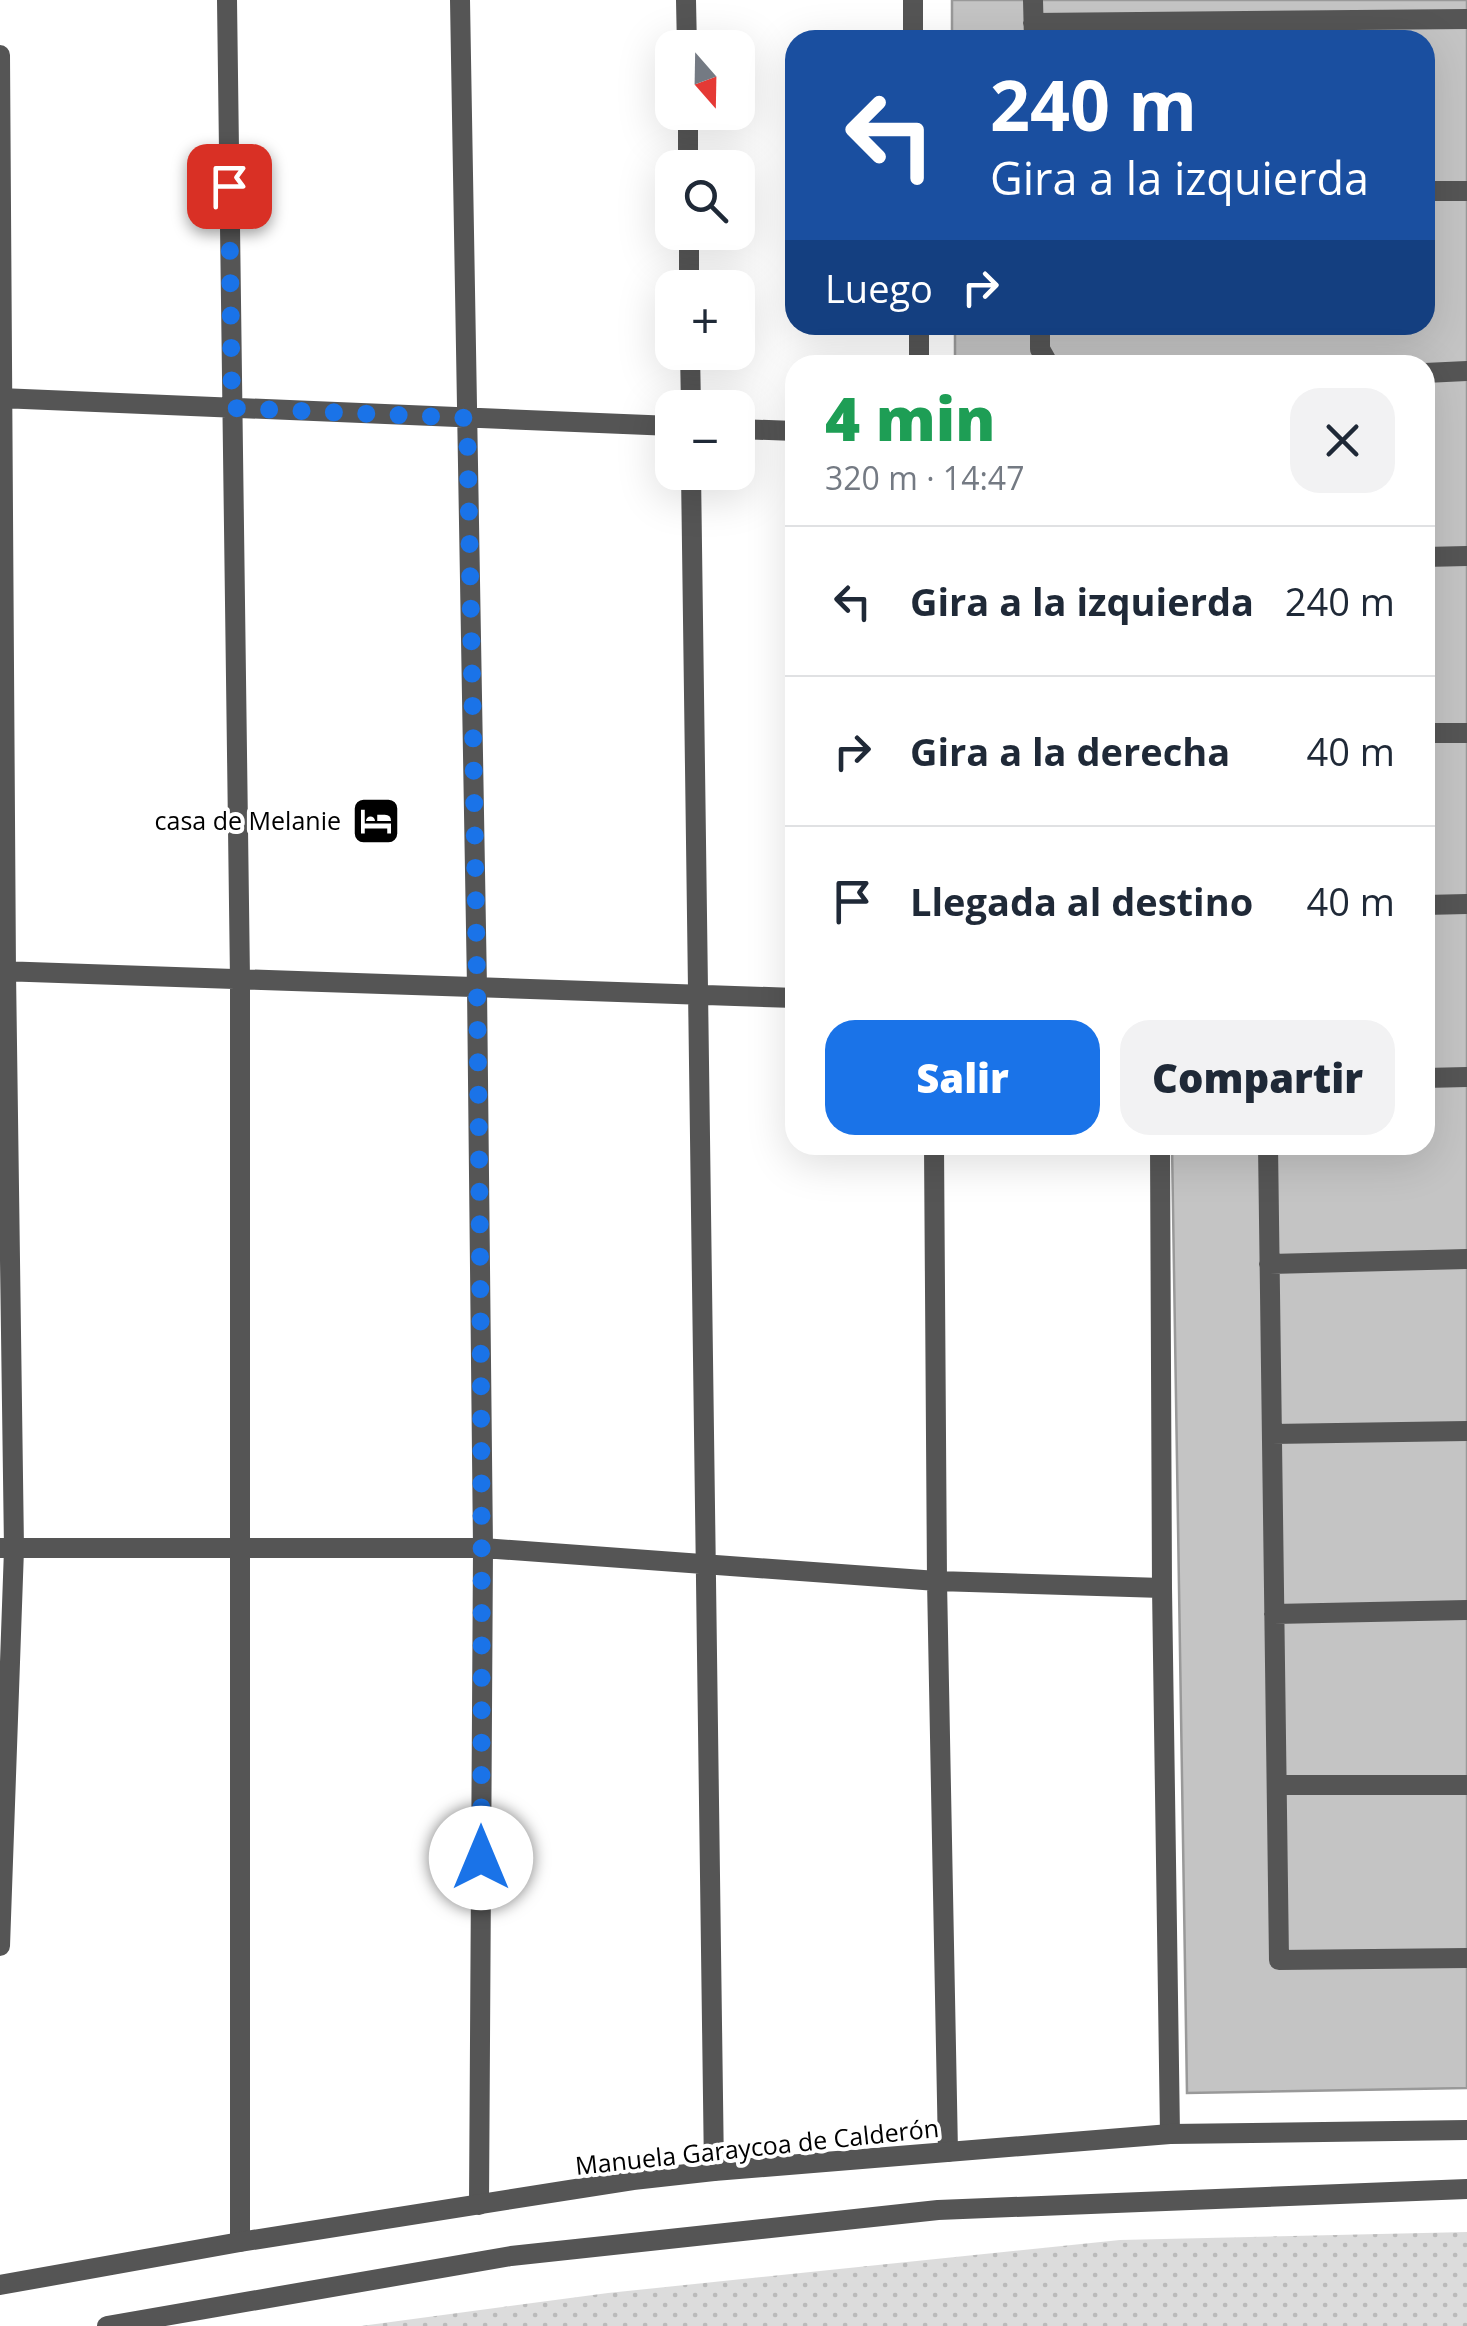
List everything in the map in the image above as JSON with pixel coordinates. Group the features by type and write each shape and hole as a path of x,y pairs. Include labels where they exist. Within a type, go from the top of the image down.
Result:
{"street":[{"path":"227,0 240,979 240,2242"},
{"path":"460,0 478,987 483,1548 479,2205"},
{"path":"686,0 687,30"},
{"path":"912,0 913,30"},
{"path":"1033,0 1033,30"},
{"path":"1100,30 1467,19"},
{"path":"0,56 7,1549 0,1946"},
{"path":"1435,191 1467,190"},
{"path":"1435,373 1467,371"},
{"path":"1,398 655,425"},
{"path":"755,429 785,430"},
{"path":"691,490 714,2171"},
{"path":"1435,556 1467,556"},
{"path":"1435,733 1467,732"},
{"path":"1435,905 1467,904"},
{"path":"3,972 785,998"},
{"path":"1435,1078 1467,1078"},
{"path":"934,1155 937,1581 948,2152"},
{"path":"1160,1155 1170,2134"},
{"path":"1268,1155 1280,1960 1467,1958"},
{"path":"1270,1264 1467,1259"},
{"path":"1272,1434 1467,1431"},
{"path":"7,1549 483,1548 937,1581 1162,1588"},
{"path":"1274,1614 1467,1610"},
{"path":"1277,1785 1467,1785"},
{"name":"Manuela Garaycoa de Calderón","path":"0,2286 240,2242 633,2180 714,2171 1170,2134 1467,2130"},
{"path":"107,2326 511,2256 938,2210 1467,2190"}],"shaded area":[{"path":"1467,2232 1467,2326 361,2326 608,2293 1120,2240"}],"building":[{"path":"952,0 1467,0 1467,2088 1187,2093 1172,1155 1435,1155 1435,355 955,355 955,335 1435,335 1435,30 952,30"}],"place":[{"name":"casa de Melanie","path":"376,821"}],"route":[{"path":"229,186 232,408 467,418 478,987 483,1511 481,1858"}]}
